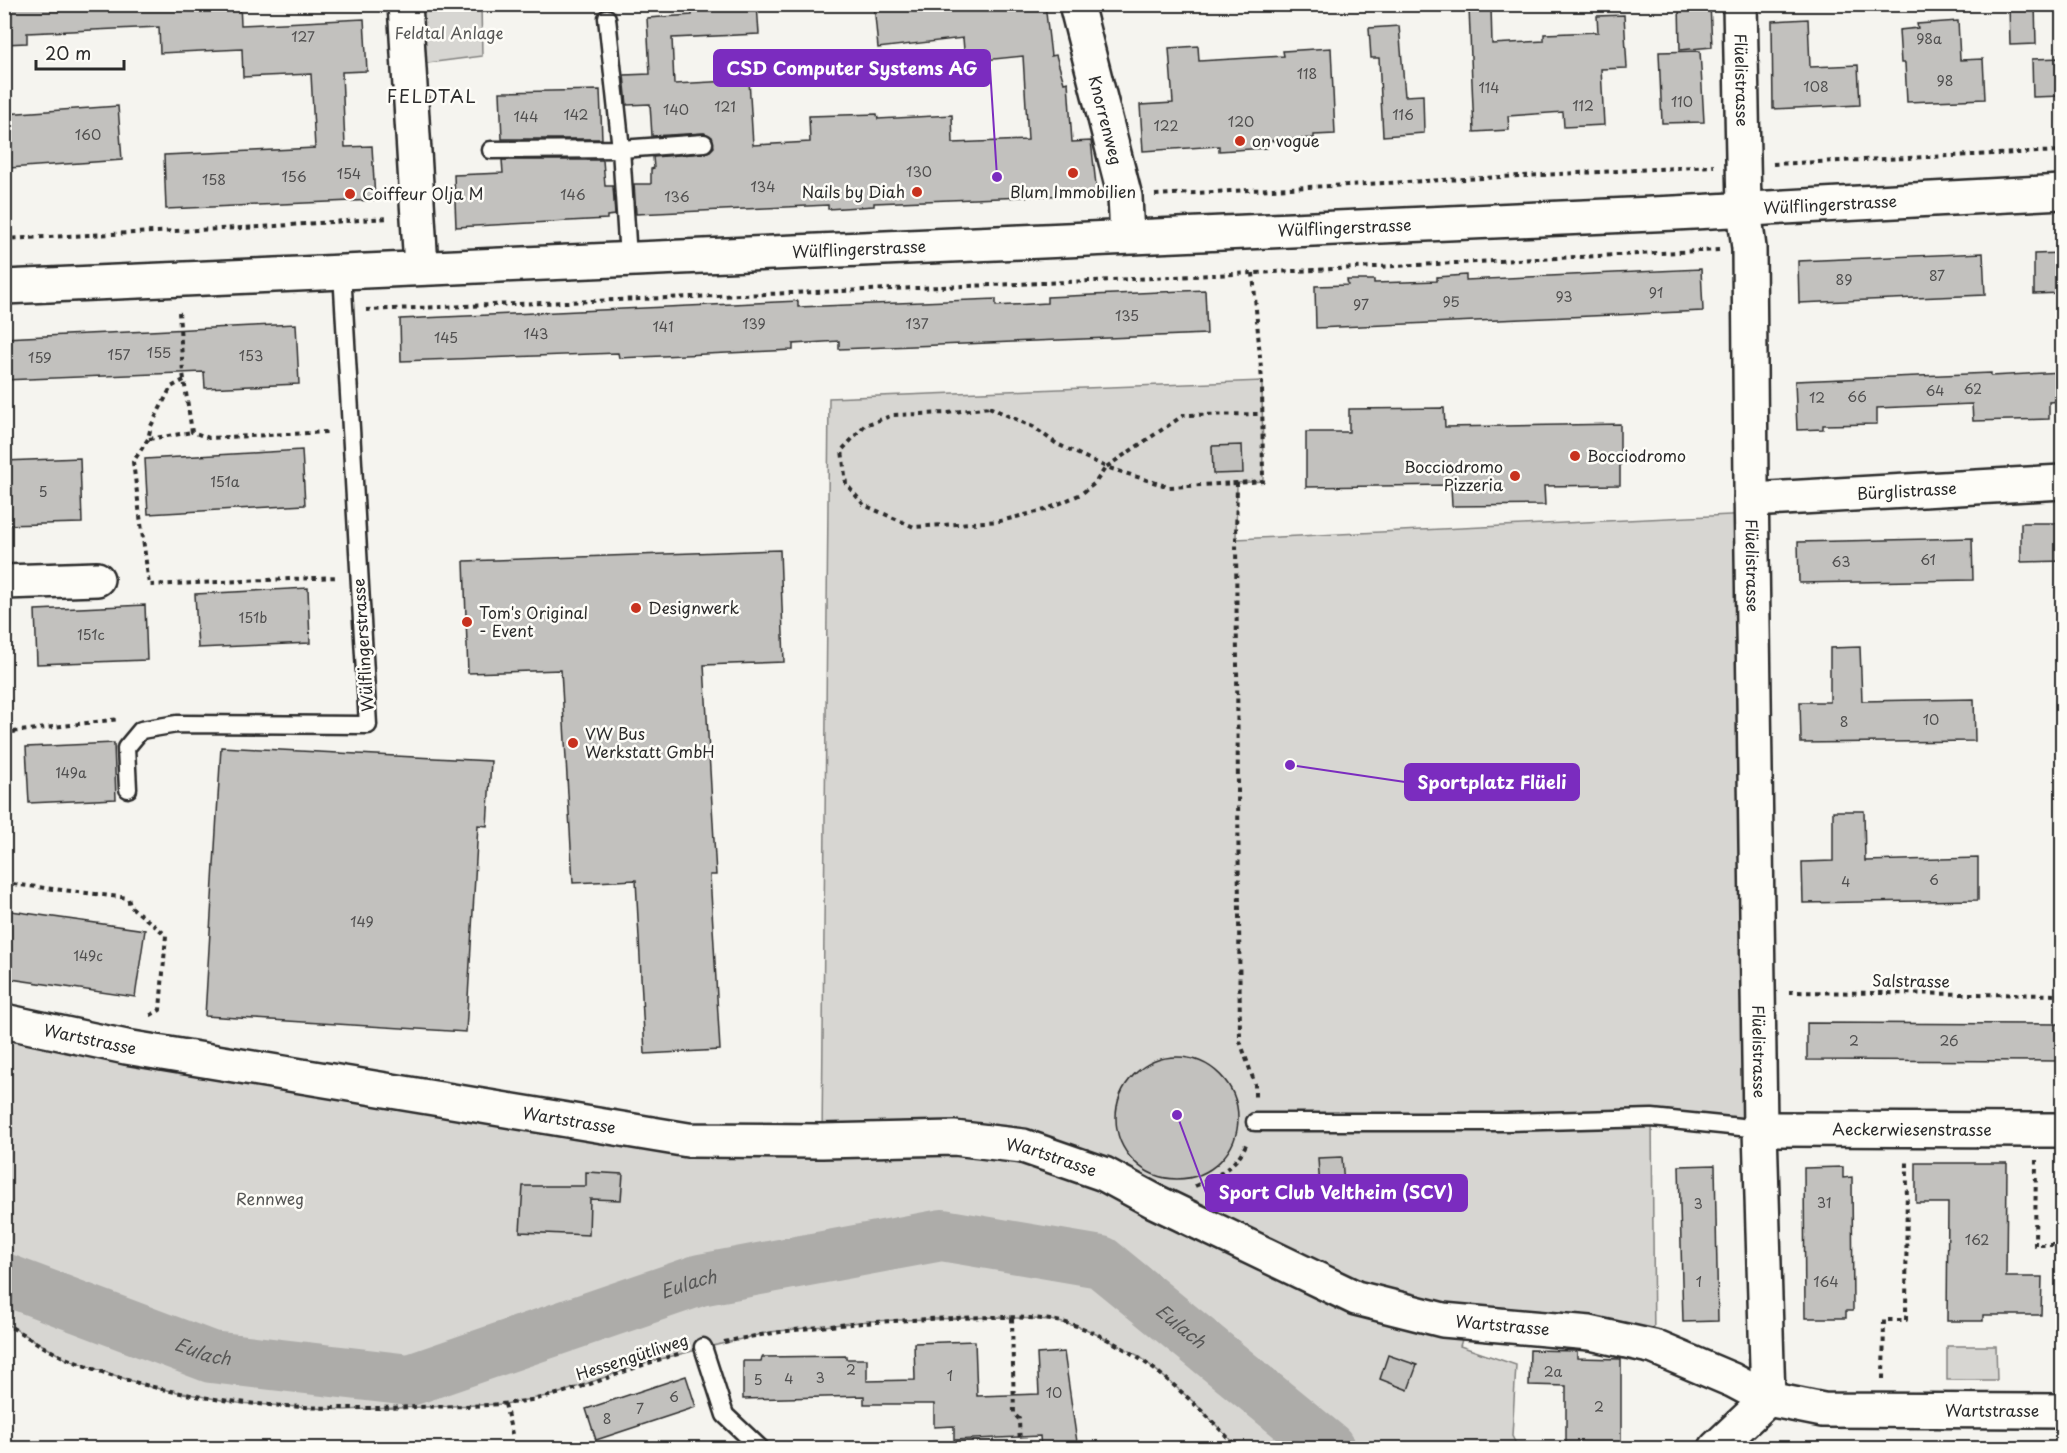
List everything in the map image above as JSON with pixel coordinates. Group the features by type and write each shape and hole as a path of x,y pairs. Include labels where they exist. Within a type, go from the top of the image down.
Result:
{"street":[{"path":"405,4 421,267"},
{"name":"Knorrenweg","path":"1076,4 1125,197 1127,236"},
{"name":"Flüelistrasse","path":"1740,4 1742,165 1749,248 1760,1129 1768,1399"},
{"name":"Wülflingerstrasse","path":"4,286 1744,209 2062,192"},
{"name":"Bürglistrasse","path":"1751,500 2062,482"},
{"path":"4,582 97,579"},
{"name":"Wartstrasse","path":"4,1021 126,1047 688,1140 822,1141 954,1138 1023,1146 1104,1174 1154,1201 1356,1298 1443,1320 1590,1334 1654,1347 1732,1380 1768,1399 1823,1410 2062,1411"},
{"name":"Aeckerwiesenstrasse","path":"1760,1129 2049,1130"},
{"path":"1716,1449 1768,1399"}],"lane":[{"path":"607,18 621,149 628,258"},
{"path":"491,150 621,149 704,143"},
{"name":"Wülflingerstrasse","path":"128,789 126,748 141,730 177,724 369,725 342,272"},
{"path":"1255,1122 1507,1122 1652,1118 1760,1129"},
{"path":"703,1347 725,1415 760,1449"}],"path":[{"path":"1125,197 1364,183 2062,151"},
{"path":"4,239 398,218"},
{"path":"344,310 1092,281 1729,249"},
{"path":"1253,273 1262,381 1263,481 1169,487 1106,466 1057,444 1033,427 989,407 948,414 893,415 865,425 842,450 846,484 864,505 914,527 1000,521 1045,510 1081,494 1095,483 1106,466 1184,415 1261,414"},
{"path":"179,312 184,380 192,432"},
{"path":"184,380 171,387 151,426 148,439 133,462 149,585 359,576"},
{"path":"148,439 192,432 209,438 351,431"},
{"path":"1154,1201 1222,1174 1244,1150 1255,1122 1256,1084 1240,1041 1237,483"},
{"path":"4,733 121,718"},
{"path":"4,883 128,898 130,906 166,935 160,1010 130,1027 126,1047"},
{"name":"Salstrasse","path":"1758,992 2062,995"},
{"path":"1883,1384 1884,1320 1906,1320 1907,1129"},
{"path":"2049,1130 2035,1245 2062,1245"},
{"path":"1012,1318 1014,1414 1019,1419 1020,1449"},
{"name":"Hessengütliweg","path":"4,1323 66,1359 150,1387 238,1404 343,1410 505,1404 557,1394 648,1362 770,1332 868,1322 1012,1318 1050,1320 1084,1328 1139,1356 1196,1404 1238,1449"},
{"path":"505,1404 512,1434"}],"green space":[{"name":"Feldtal Anlage","path":"421,5 481,5 482,56 420,64"},
{"path":"1262,381 1263,481 1237,483 1236,539 1751,514 1760,1129 1652,1118 1654,1347 1443,1320 1023,1146 822,1141 829,398"},
{"name":"Rennweg","path":"5,1021 628,1131 1018,1155 1464,1333 1460,1346 1516,1365 1512,1436 1518,1448 1238,1448 1196,1404 1139,1356 1084,1328 1050,1320 999,1317 869,1321 770,1332 648,1362 557,1394 505,1404 343,1410 238,1403 150,1387 66,1359 5,1323"},
{"path":"1947,1346 1996,1346 1997,1380 1947,1380"}],"building":[{"path":"4,4 240,4 241,25 364,19 367,71 342,72 345,147 372,146 375,200 166,209 164,155 315,148 311,74 243,77 242,49 160,53 159,27 27,33 27,43 4,44"},
{"path":"691,4 757,4 759,34 672,38 674,84 749,80 753,145 810,142 809,116 877,114 878,119 952,115 953,143 1028,140 1023,56 965,62 963,38 878,48 874,4 1045,4 1051,56 1056,55 1064,83 1068,82 1072,142 1091,141 1097,194 874,203 874,206 828,209 828,205 636,214 634,184 651,184 651,169 654,168 653,157 705,153 714,147 712,137 704,133 652,136 650,104 627,105 624,75 650,74 647,18 692,15"},
{"path":"1679,4 1710,4 1712,47 1680,50"},
{"path":"2009,4 2035,4 2036,44 2010,45"},
{"path":"1491,7 1492,44 1544,41 1544,34 1598,32 1597,16 1624,15 1627,68 1601,69 1604,125 1564,127 1563,112 1508,116 1509,130 1474,132 1469,8"},
{"path":"1808,19 1810,67 1858,65 1860,105 1773,109 1772,21"},
{"path":"1958,21 1960,60 1983,59 1985,99 1907,102 1905,63 1901,63 1899,30 1918,28 1917,24"},
{"path":"1399,26 1405,96 1423,95 1424,133 1383,136 1379,58 1371,58 1369,28"},
{"path":"1198,46 1199,61 1284,56 1283,51 1331,48 1335,134 1314,135 1314,138 1267,141 1267,148 1219,151 1219,146 1143,151 1140,105 1173,103 1169,48"},
{"path":"1700,51 1704,122 1662,123 1659,52"},
{"path":"2062,58 2062,96 2033,97 2032,59"},
{"path":"600,90 602,139 502,139 500,92"},
{"path":"118,106 122,160 9,168 5,114"},
{"path":"502,160 603,160 605,186 613,186 615,215 607,216 607,219 456,227 454,175 503,173"},
{"path":"1983,253 1985,295 1799,303 1798,261"},
{"path":"2062,253 2062,293 2034,294 2034,254"},
{"path":"1701,269 1703,311 1316,328 1315,286 1348,285 1347,280 1374,280 1374,283 1437,281 1437,277 1466,275 1466,280"},
{"path":"1205,290 1207,334 839,349 839,341 793,344 793,350 619,358 618,353 401,361 400,319 798,301 798,307 996,299 996,306 1047,303 1047,297"},
{"path":"296,324 299,384 205,388 204,372 4,380 4,338"},
{"path":"2062,372 2062,401 2049,402 2049,419 1973,421 1972,404 1877,408 1877,424 1823,425 1823,429 1797,430 1795,381"},
{"path":"1444,408 1445,427 1620,424 1620,485 1544,486 1545,505 1452,506 1451,485 1306,487 1306,432 1349,432 1349,409"},
{"path":"1242,445 1243,473 1213,474 1212,446"},
{"path":"302,450 305,505 148,514 145,459"},
{"path":"80,458 82,523 4,525 4,461"},
{"path":"2021,523 2062,523 2062,561 2021,562"},
{"path":"1972,538 1973,580 1799,583 1798,542"},
{"path":"780,550 784,662 704,665 716,875 710,875 720,1050 645,1054 636,880 573,883 561,670 468,673 464,561"},
{"path":"308,588 310,643 198,648 195,594"},
{"path":"145,605 147,660 37,664 35,610"},
{"path":"1860,647 1862,701 1974,699 1975,741 1801,743 1800,702 1830,702 1830,648"},
{"path":"114,743 116,799 29,803 26,747"},
{"path":"221,747 491,761 487,826 478,825 466,1032 205,1016"},
{"path":"1833,811 1864,811 1865,861 1978,858 1978,900 1803,903 1802,862 1833,861"},
{"path":"4,910 145,930 135,997 4,978"},
{"path":"1807,1023 2062,1024 2062,1061 1807,1060"},
{"path":"1177,1057 1200,1062 1211,1067 1220,1075 1228,1084 1233,1095 1238,1118 1233,1141 1228,1152 1220,1161 1211,1169 1200,1174 1177,1179 1154,1174 1143,1169 1134,1161 1126,1152 1121,1141 1116,1118 1121,1095 1126,1084 1134,1075 1143,1067 1154,1062"},
{"path":"1342,1157 1344,1187 1320,1189 1318,1158"},
{"path":"1916,1163 2007,1163 2006,1277 2042,1277 2041,1315 1983,1315 1983,1321 1947,1321 1948,1203 1916,1203"},
{"path":"1715,1165 1718,1321 1683,1322 1679,1166"},
{"path":"1843,1167 1843,1178 1852,1177 1853,1311 1846,1311 1846,1318 1805,1318 1804,1168"},
{"path":"586,1172 623,1174 621,1200 590,1199 589,1235 520,1232 523,1186 586,1186"},
{"path":"975,1341 977,1396 1039,1394 1037,1354 1064,1352 1078,1449 1041,1449 1040,1436 954,1440 954,1426 934,1427 934,1404 864,1404 864,1396 743,1399 743,1361 761,1361 762,1357 846,1356 846,1359 867,1359 867,1381 915,1380 914,1343"},
{"path":"1530,1350 1577,1351 1577,1358 1621,1359 1621,1449 1566,1449 1566,1386 1529,1385"},
{"path":"1388,1355 1417,1365 1408,1390 1380,1379"},
{"path":"686,1376 696,1407 596,1440 586,1409"}],"waterway":[{"name":"Eulach","path":"4,1279 211,1357 410,1380 700,1280 942,1235 1101,1262 1329,1448"}],"place":[{"name":"on vogue","path":"1240,141"},
{"name":"Blum Immobilien","path":"1073,173"},
{"name":"CSD Computer Systems AG","path":"997,177"},
{"name":"Nails by Diah","path":"917,192"},
{"name":"Coiffeur Olja M","path":"350,194"},
{"name":"Bocciodromo","path":"1575,456"},
{"name":"Bocciodromo Pizzeria","path":"1515,476"},
{"name":"Designwerk","path":"636,608"},
{"name":"Tom's Original - Event","path":"467,622"},
{"name":"VW Bus Werkstatt GmbH","path":"573,743"},
{"name":"Sportplatz Flüeli","path":"1290,765"},
{"name":"Sport Club Veltheim (SCV)","path":"1177,1115"}],"district":[{"name":"FELDTAL","path":"432,97"}]}
